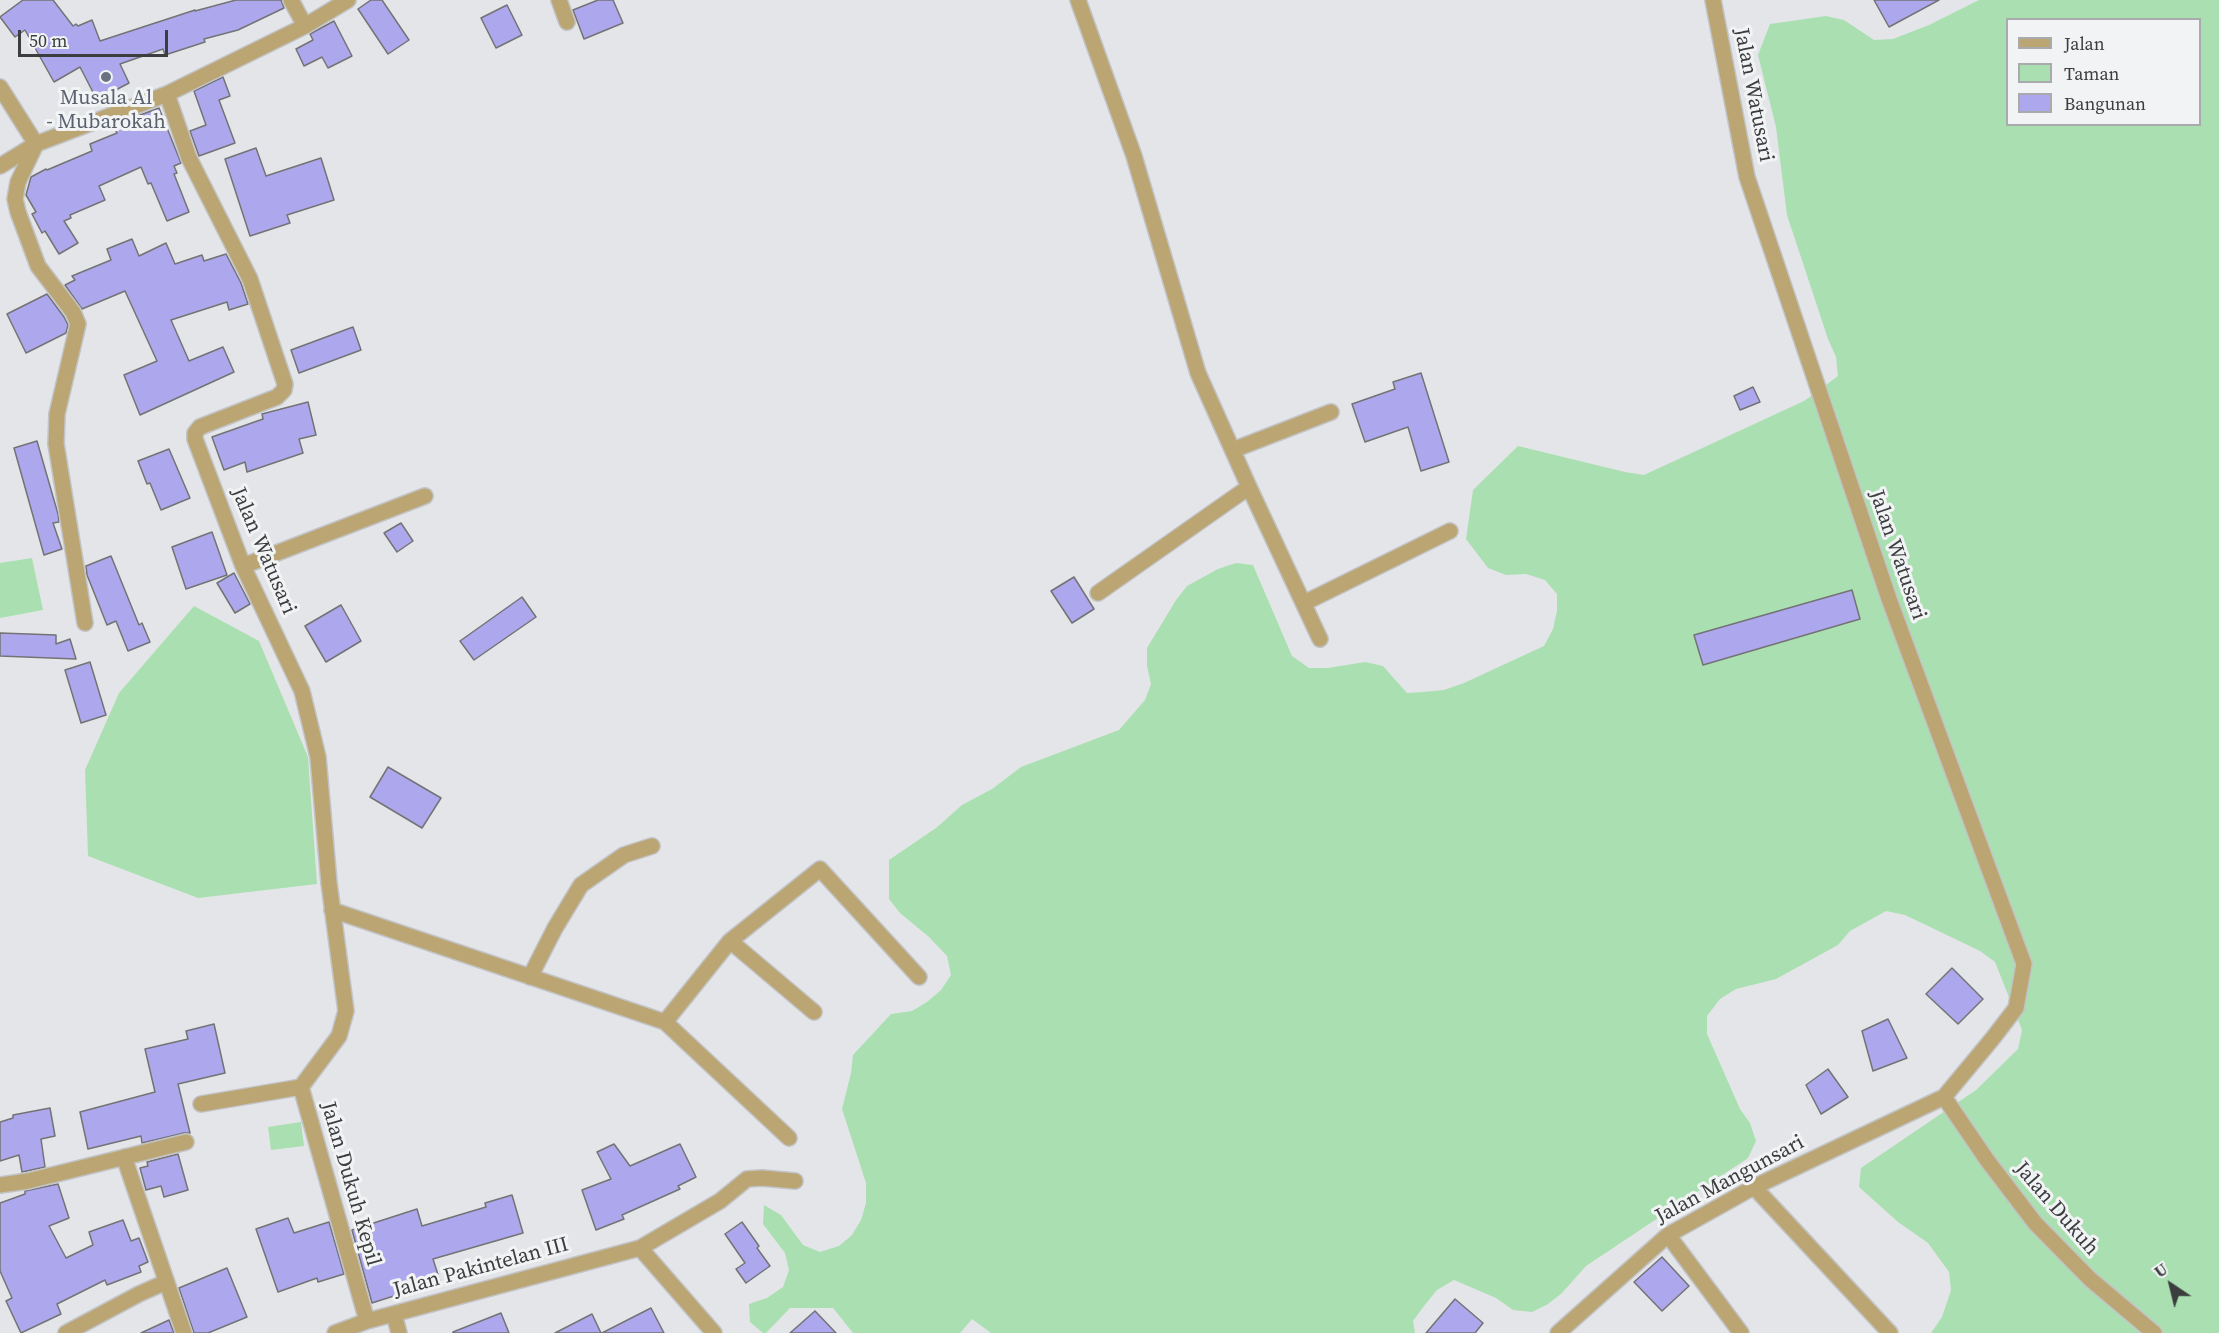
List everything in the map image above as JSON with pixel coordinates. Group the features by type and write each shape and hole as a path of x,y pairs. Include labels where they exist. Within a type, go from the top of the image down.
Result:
{"street":[{"path":"291,0 305,26"},
{"path":"0,166 36,144 167,94 305,26 348,0"},
{"path":"559,0 567,22"},
{"path":"1078,0 1134,156 1198,373 1320,639"},
{"name":"Jalan Watusari","path":"1713,0 1747,177 1889,599 2024,964 2016,1008 1944,1096"},
{"path":"0,87 36,144"},
{"name":"Jalan Watusari","path":"167,94 189,158 250,279 285,384 284,390 277,397 200,427 195,433 195,439 243,566 302,691 318,757 332,910 346,1011 339,1035 301,1087"},
{"path":"36,144 18,182 15,199 38,266 73,312 78,324 57,414 56,444 85,623"},
{"path":"1233,450 1331,412"},
{"path":"1098,593 1249,488"},
{"path":"243,566 424,496"},
{"path":"1304,603 1450,531"},
{"path":"530,977 555,928 581,885 624,855 652,846"},
{"path":"665,1022 730,941 820,869 920,977"},
{"path":"332,910 665,1022 789,1138"},
{"path":"730,941 814,1012"},
{"name":"Jalan Dukuh Kepil","path":"201,1104 301,1087 367,1321"},
{"name":"Jalan Mangunsari","path":"1558,1333 1668,1235 1754,1187 1944,1096"},
{"name":"Jalan Dukuh","path":"1944,1096 1987,1160 2035,1223 2090,1279 2154,1333"},
{"path":"0,1185 28,1181 186,1143"},
{"path":"124,1157 183,1333"},
{"name":"Jalan Pakintelan III","path":"335,1333 367,1321 640,1248 720,1201 747,1179 795,1181"},
{"path":"1754,1187 1890,1333"},
{"path":"1668,1235 1741,1333"},
{"path":"640,1248 714,1333"},
{"path":"66,1333 166,1282"},
{"path":"394,1314 399,1333"}],"green space":[{"path":"1979,0 2219,0 2219,1333 1931,1333 1942,1317 1951,1290 1949,1272 1928,1243 1898,1222 1859,1187 1861,1168 1976,1090 2018,1049 2022,1030 1995,962 1980,951 1905,915 1886,911 1850,931 1838,945 1776,979 1736,989 1720,999 1707,1016 1707,1034 1740,1109 1750,1123 1756,1141 1748,1158 1586,1266 1562,1293 1548,1304 1532,1312 1513,1310 1496,1298 1454,1280 1437,1290 1424,1306 1413,1321 1415,1333 991,1333 972,1319 960,1333 853,1333 833,1308 790,1308 766,1333 750,1322 749,1304 767,1298 783,1287 789,1270 785,1253 763,1224 764,1205 781,1215 803,1245 820,1252 839,1246 852,1235 861,1220 866,1203 866,1183 842,1109 853,1055 891,1014 912,1011 927,1002 941,990 951,975 947,956 929,937 900,913 889,899 889,860 936,828 962,805 992,789 1021,767 1119,730 1145,700 1151,684 1147,666 1147,648 1176,600 1187,586 1218,569 1236,563 1253,565 1292,656 1309,668 1328,668 1365,662 1383,666 1407,693 1423,692 1444,690 1464,683 1544,646 1553,629 1557,611 1557,594 1545,580 1526,574 1506,575 1488,568 1466,539 1473,490 1518,446 1644,475 1804,401 1838,376 1836,357 1787,215 1776,127 1758,55 1770,24 1826,16 1844,20 1874,40 1893,39 1929,25"},
{"path":"32,558 43,610 0,618 0,563"},
{"path":"194,606 259,641 308,757 317,884 198,898 88,856 85,770 119,693"},
{"path":"301,1122 304,1146 271,1150 268,1127"}],"building":[{"path":"23,0 53,0 73,26 92,20 100,41 195,10 236,0 281,0 284,8 238,30 204,39 205,42 165,55 163,49 120,64 129,83 97,100 80,67 54,82 25,30 15,37 0,17"},
{"path":"371,0 382,0 409,40 388,54 358,9"},
{"path":"598,0 613,0 623,23 584,39 573,10"},
{"path":"1874,0 1939,0 1889,27"},
{"path":"507,5 522,35 496,48 481,18"},
{"path":"334,21 352,56 328,68 322,57 304,66 296,49 313,40 310,34"},
{"path":"223,77 230,96 219,100 235,143 199,156 190,131 206,125 194,91"},
{"path":"159,108 181,163 174,166 177,173 174,174 189,212 167,221 151,183 148,184 141,167 99,186 105,200 70,215 71,218 64,221 78,243 59,254 45,231 42,233 32,214 36,212 26,195 31,177 92,151 90,144 117,133 113,125"},
{"path":"256,148 266,176 321,158 334,200 287,215 290,223 250,236 225,159"},
{"path":"132,239 139,256 166,243 175,264 202,255 204,261 226,254 241,283 248,304 229,310 227,302 171,320 189,361 223,347 234,372 140,415 124,375 157,361 125,291 82,309 65,285 75,280 72,276 111,260 107,249"},
{"path":"47,294 68,325 66,333 26,353 7,314"},
{"path":"353,327 361,350 299,373 291,350"},
{"path":"1421,373 1449,462 1421,471 1408,427 1365,442 1352,404 1395,389 1393,382"},
{"path":"1753,387 1760,402 1740,410 1734,396"},
{"path":"308,402 316,435 299,439 303,453 247,472 245,462 224,470 212,437 263,419 262,414"},
{"path":"37,441 58,514 59,522 53,523 62,549 44,555 14,448"},
{"path":"169,449 190,498 161,510 138,461"},
{"path":"401,523 413,541 397,552 384,533"},
{"path":"212,532 227,575 186,589 172,547"},
{"path":"111,556 139,625 142,623 150,642 128,651 116,621 107,625 87,575 86,566"},
{"path":"234,573 250,604 235,613 217,583"},
{"path":"1074,577 1094,609 1072,623 1051,591"},
{"path":"1852,590 1860,619 1703,665 1694,635"},
{"path":"522,597 536,617 474,660 460,641"},
{"path":"341,605 361,641 326,662 305,626"},
{"path":"0,633 56,635 56,644 70,639 76,659 0,656"},
{"path":"90,662 106,715 81,723 65,670"},
{"path":"388,767 441,798 422,828 370,797"},
{"path":"1952,968 1983,999 1958,1024 1926,994"},
{"path":"1888,1019 1907,1058 1873,1071 1862,1031"},
{"path":"214,1024 225,1073 178,1084 190,1133 142,1143 141,1136 88,1149 80,1112 155,1092 145,1049 188,1039 186,1031"},
{"path":"1828,1069 1848,1097 1821,1114 1806,1085"},
{"path":"50,1108 55,1136 41,1139 45,1167 22,1172 19,1155 0,1161 0,1122 13,1118 13,1115"},
{"path":"614,1144 630,1166 680,1144 696,1177 678,1186 680,1189 622,1215 624,1219 596,1230 582,1190 611,1179 597,1152"},
{"path":"178,1154 188,1190 164,1197 161,1186 146,1190 140,1168 148,1166 147,1162"},
{"path":"58,1184 69,1218 49,1226 66,1258 93,1245 89,1232 123,1220 131,1241 139,1238 148,1262 139,1266 141,1272 107,1285 105,1280 57,1304 61,1314 21,1333 6,1301 12,1298 0,1271 0,1203 25,1194 25,1191"},
{"path":"512,1195 523,1233 433,1259 440,1281 372,1303 352,1230 417,1209 422,1226 486,1207 485,1203"},
{"path":"288,1218 294,1233 329,1222 344,1274 318,1282 317,1278 278,1292 256,1229"},
{"path":"742,1222 770,1266 746,1283 736,1269 745,1263 725,1234"},
{"path":"1662,1257 1689,1286 1662,1311 1634,1282"},
{"path":"227,1268 247,1317 208,1333 194,1333 179,1288"},
{"path":"1455,1299 1483,1323 1475,1333 1426,1333"},
{"path":"651,1308 664,1333 602,1333"},
{"path":"815,1311 836,1333 790,1333"},
{"path":"501,1313 509,1333 453,1333 453,1332"},
{"path":"592,1314 601,1333 555,1333"},
{"path":"169,1320 174,1333 141,1333"}],"place":[{"name":"Musala Al - Mubarokah","path":"106,77"}]}
